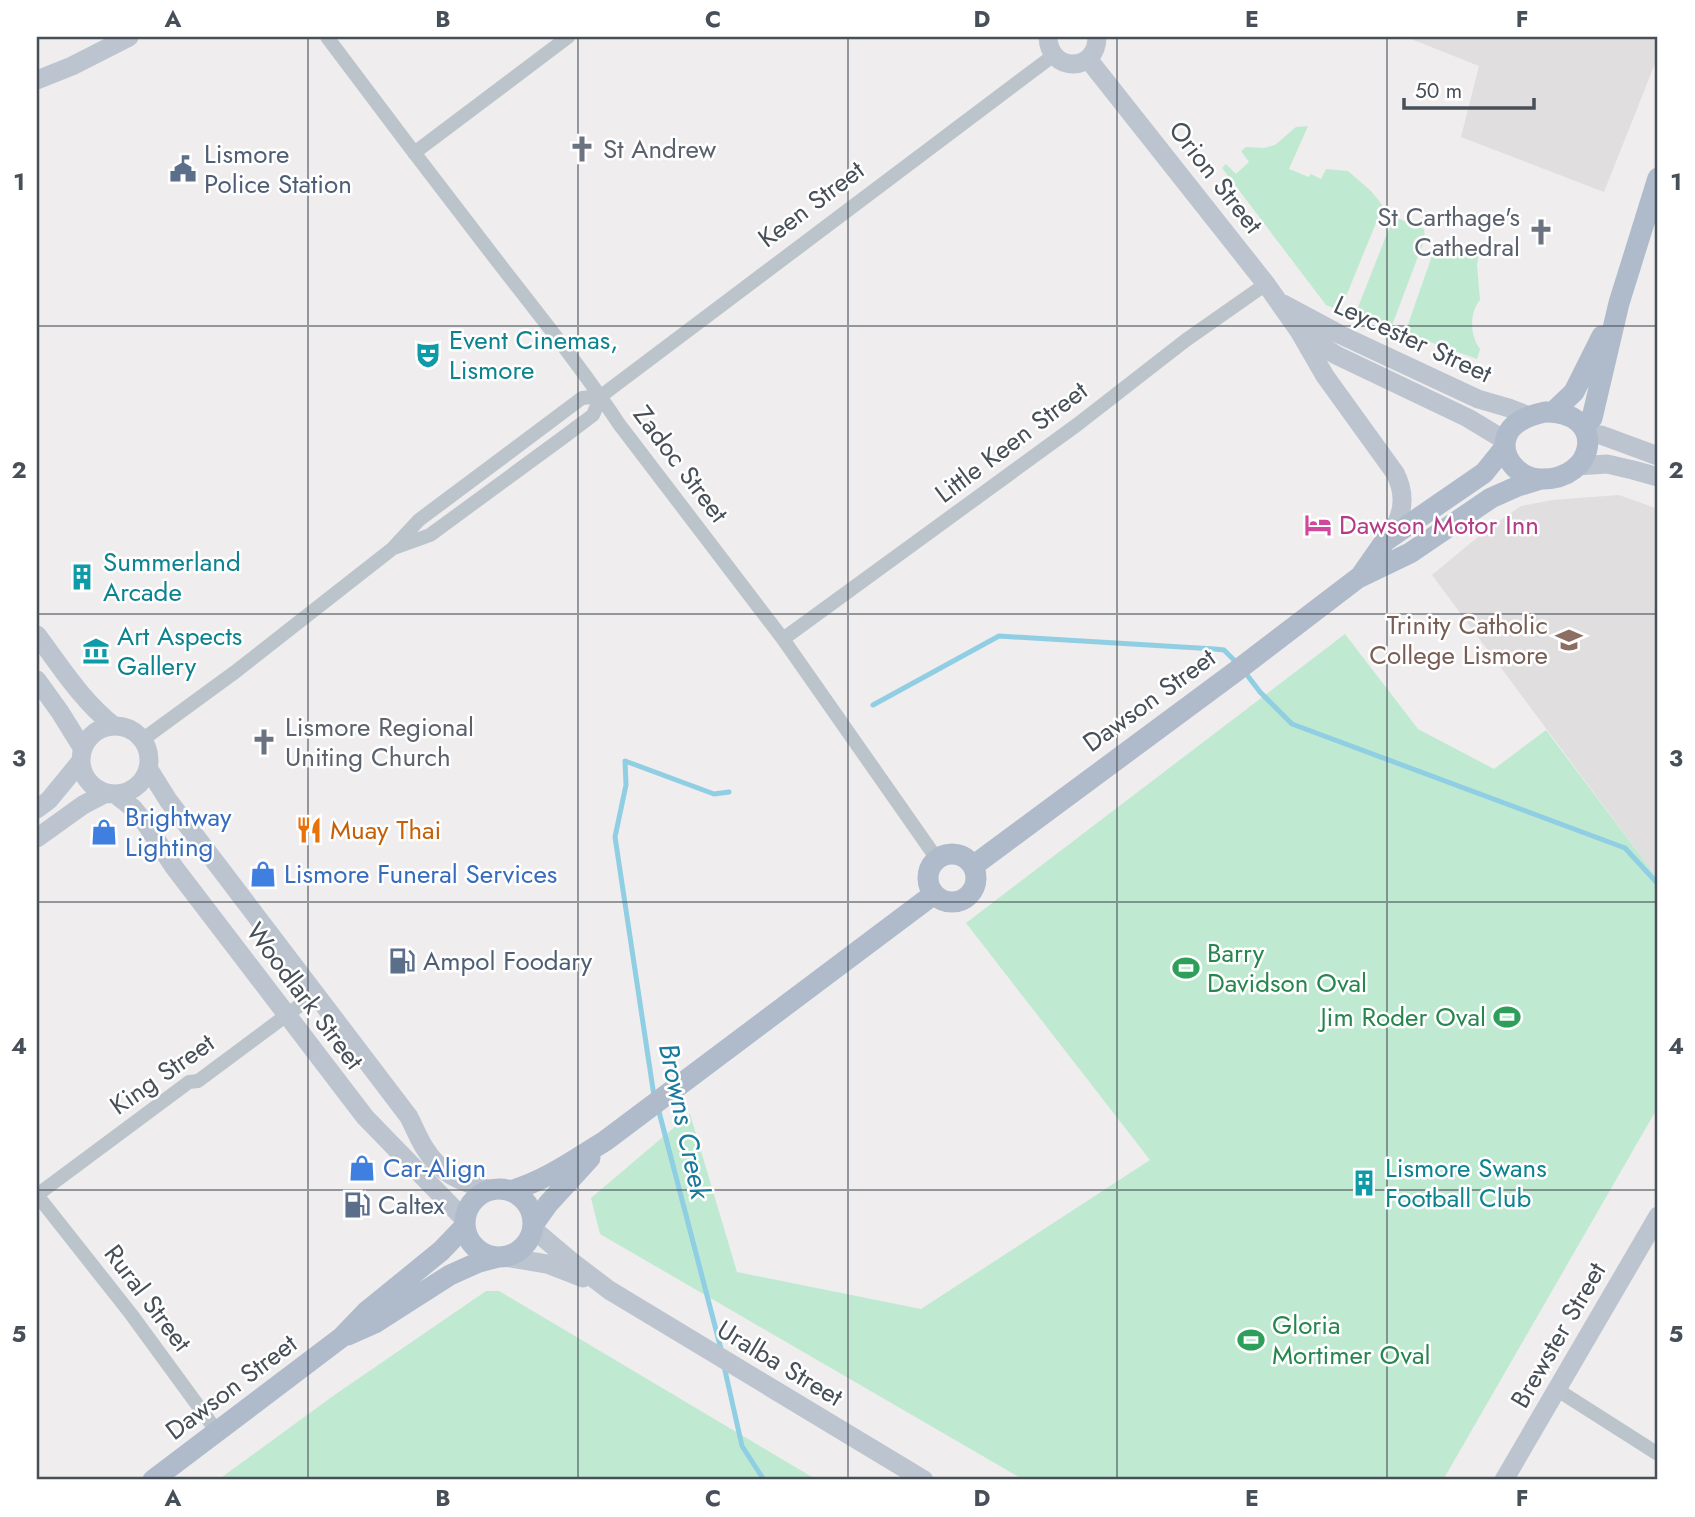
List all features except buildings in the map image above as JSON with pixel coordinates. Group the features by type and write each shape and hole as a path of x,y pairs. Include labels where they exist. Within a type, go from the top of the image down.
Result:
{"main road":[{"path":"37,80 130,37"},
{"path":"1051,46 1065,63 1083,62 1095,51 1097,37"},
{"name":"Orion Street","path":"1088,59 1279,301 1325,376 1395,473 1403,495 1403,508 1398,523 1385,541"},
{"path":"37,90 72,66"},
{"path":"1658,178 1619,303 1592,418 1586,431 1589,441 1583,460 1568,473 1541,479 1518,471 1508,459 1506,444 1509,432 1515,425 1529,416 1553,412 1570,417 1586,431 1658,456"},
{"name":"Leycester Street","path":"1279,301 1341,335 1478,399 1529,416"},
{"path":"1553,412 1574,392 1619,303"},
{"name":"Orion Street","path":"1299,331 1336,355 1468,418 1506,444"},
{"name":"Dawson Street","path":"1358,578 1385,541 1484,474 1506,444"},
{"path":"1577,466 1607,464 1658,477"},
{"name":"Dawson Street","path":"973,866 1358,578 1410,553 1491,498 1541,479"},
{"path":"37,635 82,696 114,726"},
{"path":"37,680 60,712 82,755 83,772 88,781 96,788 111,793"},
{"path":"37,809 49,800 82,755 88,740 95,732 114,726 125,728 142,740 149,758 148,768 136,786 126,792 111,793 83,805 37,838"},
{"name":"Woodlark Street","path":"148,768 168,800 409,1117 431,1158 442,1170 456,1179 470,1185 501,1191"},
{"name":"Woodlark Street","path":"111,793 133,808 146,824 174,867 365,1117 465,1223"},
{"path":"954,854 965,858 973,866 976,880 971,892 960,901 946,901 934,894 930,887 929,872 937,859 954,854"},
{"path":"605,1141 548,1204 526,1244 512,1255 488,1256 467,1236 467,1212 476,1198 531,1185 605,1141 934,894"},
{"path":"501,1191 524,1201 529,1208 533,1227"},
{"name":"Brewster Street","path":"1504,1480 1658,1216"},
{"name":"Dawson Street","path":"153,1480 342,1337 366,1312 441,1251 465,1223"},
{"name":"Uralba Street","path":"533,1227 571,1261 610,1290 924,1480"},
{"name":"Dawson Street","path":"342,1337 375,1323 450,1275 479,1262 501,1257"},
{"name":"Uralba Street","path":"501,1257 547,1264 610,1290"}],"street":[{"name":"Zadoc Street","path":"327,37 783,639 937,859"},
{"path":"414,153 568,37"},
{"name":"Keen Street","path":"142,740 392,549 419,520 582,398 601,396 1051,46"},
{"name":"Little Keen Street","path":"783,639 1078,424 1186,340 1266,284"},
{"name":"King Street","path":"37,1195 189,1082 198,1081 315,994"},
{"name":"Rural Street","path":"37,1195 131,1314 218,1433"},
{"path":"1556,1389 1658,1454"}],"shaded area":[{"path":"1406,37 1658,37 1658,56 1604,192 1461,137 1479,66"},
{"name":"Trinity Catholic College Lismore","path":"1619,495 1658,509 1658,879 1432,575 1485,531 1521,506 1552,500"}],"green space":[{"path":"1308,126 1289,169 1321,179 1326,169 1348,171 1371,191 1383,206 1340,311 1326,305 1222,168 1226,164 1236,174 1249,162 1241,151 1246,147 1264,148 1275,145 1296,127"},
{"path":"1400,219 1424,229 1425,238 1391,328 1355,315 1388,231 1394,221"},
{"path":"1443,242 1479,252 1477,265 1480,300 1474,311 1472,324 1474,338 1480,349 1477,359 1405,333 1433,253 1438,244"},
{"path":"1345,634 1418,729 1494,769 1546,730 1658,879 1658,1107 1443,1480 1024,1480 600,1234 591,1198 690,1114 737,1272 921,1309 1150,1160 966,923"},
{"path":"486,1291 499,1291 817,1480 218,1480 333,1396"}],"waterway":[{"path":"873,705 999,636 1224,650 1237,663"},
{"path":"1244,671 1260,692 1292,724 1625,848 1658,884"},
{"name":"Browns Creek","path":"654,1096 615,837 626,785 625,761 714,794 729,792"},
{"name":"Browns Creek","path":"658,1108 721,1349"},
{"name":"Browns Creek","path":"724,1366 742,1446 764,1480"}],"place":[{"name":"St Andrew","path":"582,149"},
{"name":"Lismore Police Station","path":"183,169"},
{"name":"St Carthage's Cathedral","path":"1541,232"},
{"name":"Event Cinemas, Lismore","path":"428,355"},
{"name":"Dawson Motor Inn","path":"1318,525"},
{"name":"Summerland Arcade","path":"82,577"},
{"name":"Trinity Catholic College Lismore","path":"1569,640"},
{"name":"Art Aspects Gallery","path":"96,651"},
{"name":"Lismore Regional Uniting Church","path":"264,742"},
{"name":"Muay Thai","path":"309,830"},
{"name":"Brightway Lighting","path":"104,832"},
{"name":"Lismore Funeral Services","path":"263,874"},
{"name":"Ampol Foodary","path":"402,961"},
{"name":"Barry Davidson Oval","path":"1186,968"},
{"name":"Jim Roder Oval","path":"1507,1017"},
{"name":"Car-Align","path":"362,1168"},
{"name":"Lismore Swans Football Club","path":"1364,1183"},
{"name":"Caltex","path":"357,1205"},
{"name":"Gloria Mortimer Oval","path":"1251,1340"}]}
